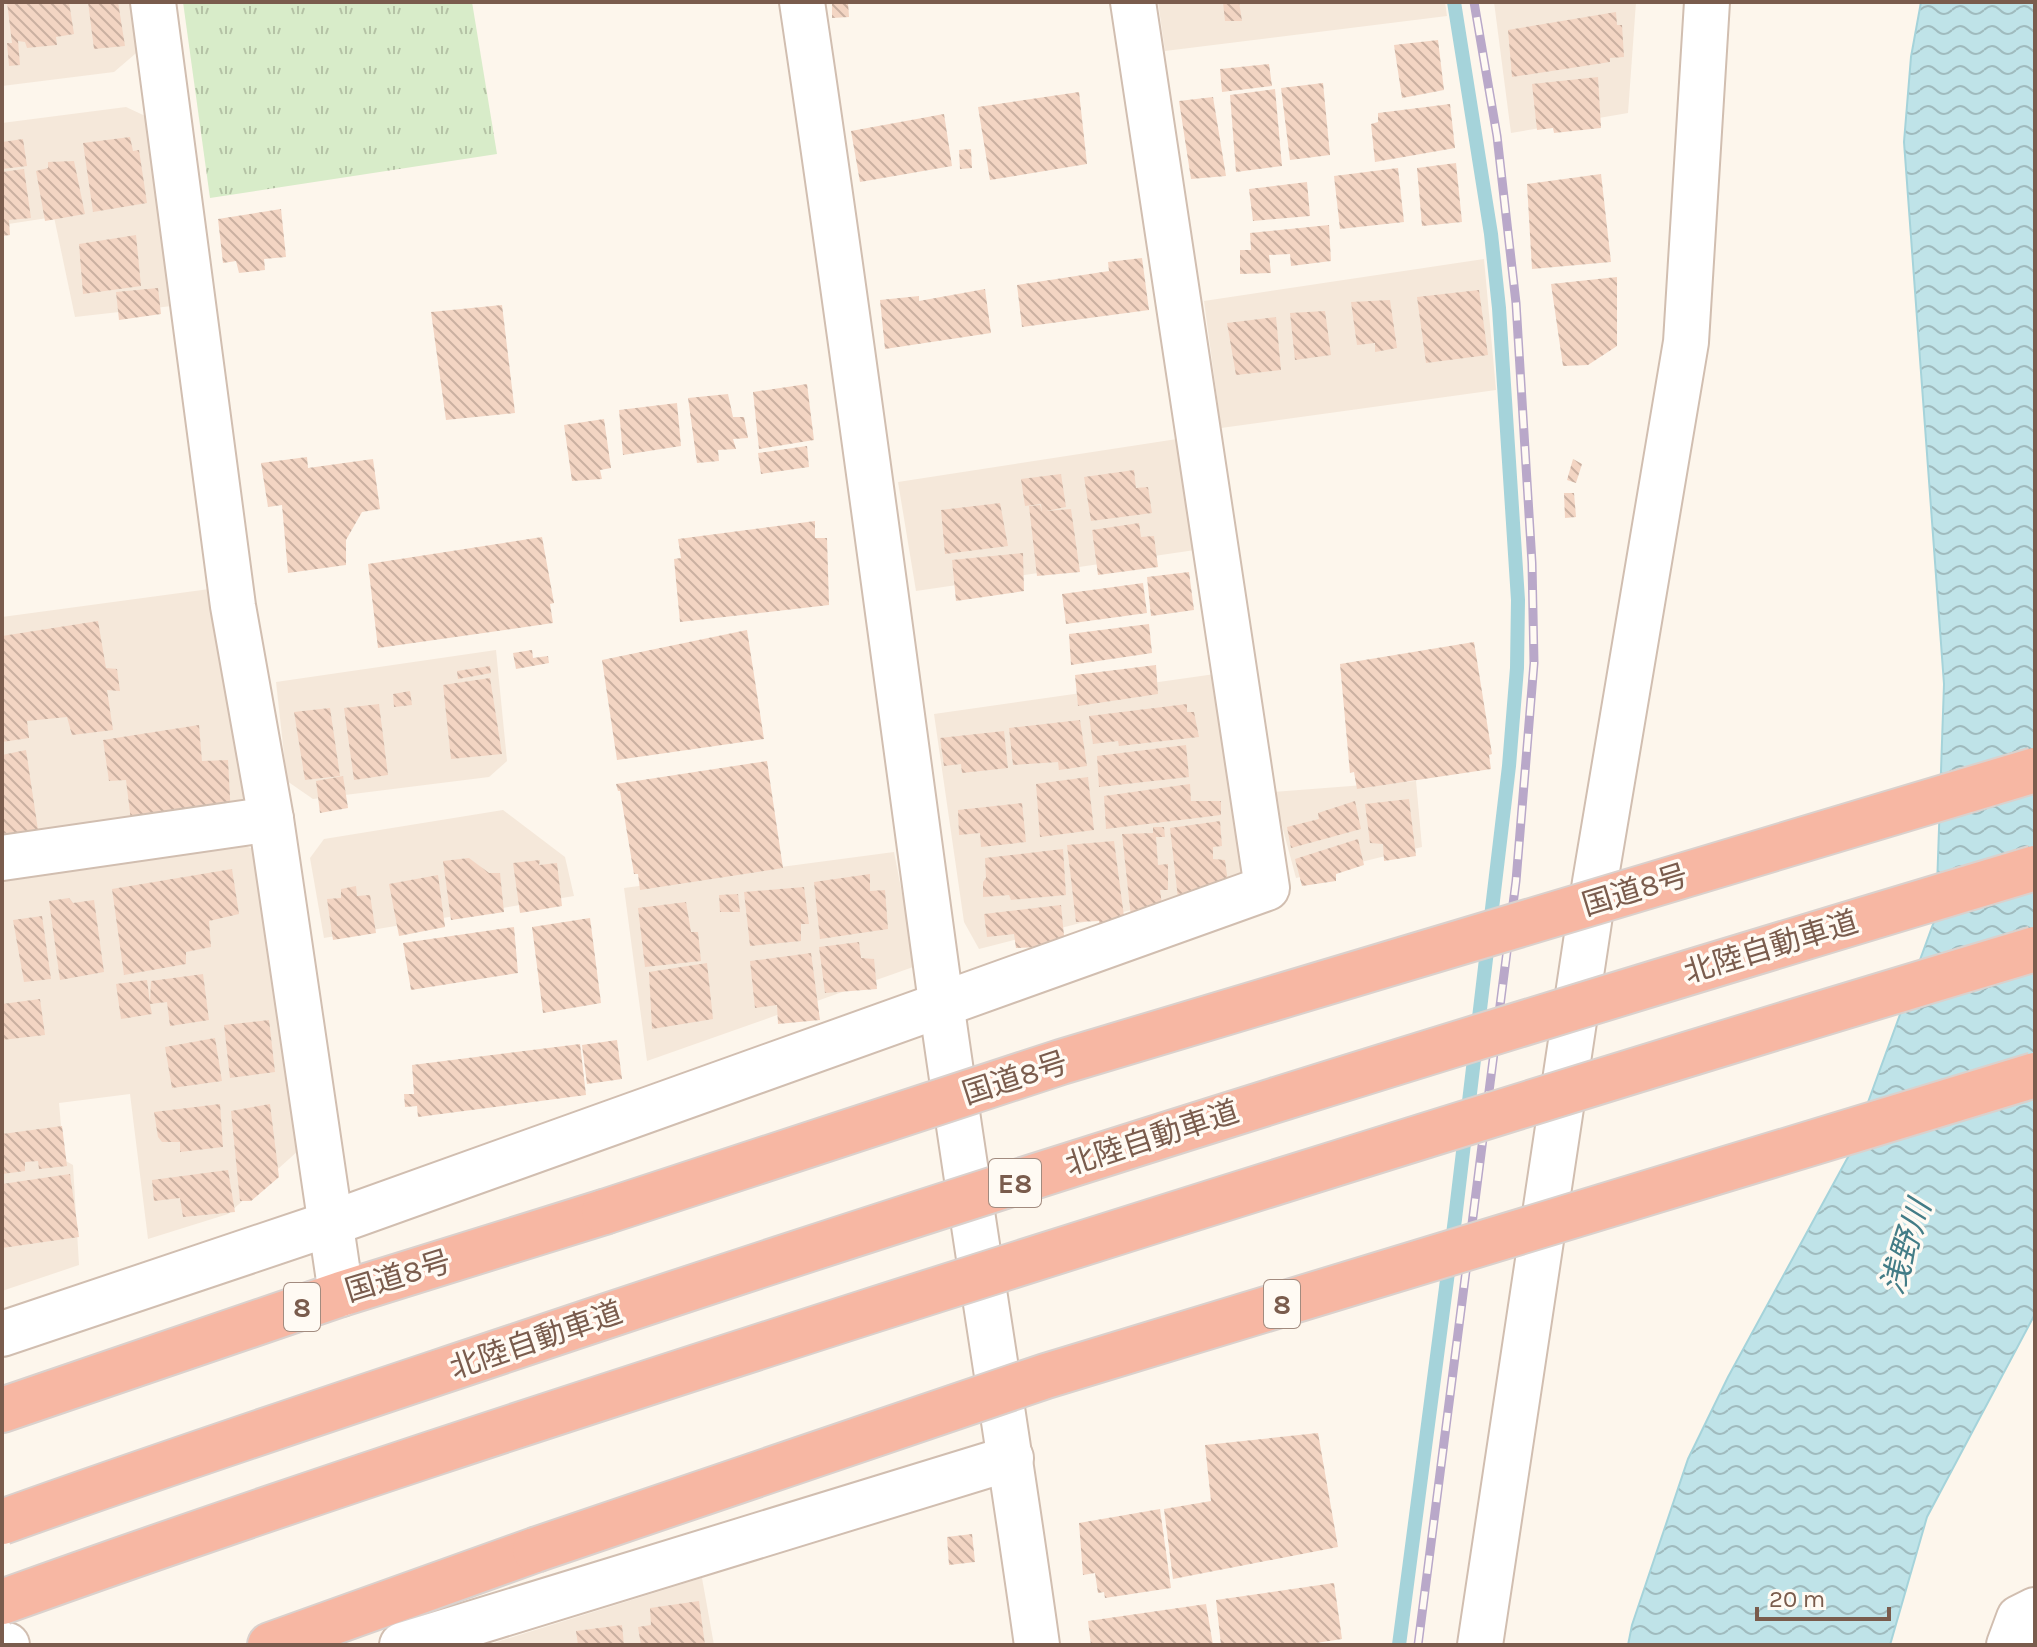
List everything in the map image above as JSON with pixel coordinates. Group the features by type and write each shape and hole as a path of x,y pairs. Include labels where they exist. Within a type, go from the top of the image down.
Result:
{"highway":[{"name":"国道8号","path":"2,1410 341,1294 604,1212 1061,1062 2035,770"},
{"name":"北陸自動車道","path":"2,1522 138,1473 706,1282 1269,1100 2035,868"},
{"path":"2,1602 206,1529 1228,1196 2035,949"},
{"name":"8","path":"270,1645 374,1627 535,1550 1046,1376 2035,1075"}],"street":[{"path":"153,2 233,606 271,819 341,1294"},
{"path":"802,2 847,301 941,1006 1037,1645"},
{"path":"2,1334 332,1223 1267,888 1133,2"},
{"path":"1480,1645 1595,882 1686,342 1707,2"},
{"path":"2,858 271,819"},
{"path":"402,1645 1011,1458"},
{"path":"2009,1645 2019,1618 2035,1610"}],"shaded area":[{"path":"2,2 136,2 142,48 114,72 2,86"},
{"path":"1158,2 1445,2 1447,16 1165,51"},
{"path":"1494,2 1636,2 1628,113 1511,133"},
{"path":"126,107 156,121 172,306 75,317 54,217 2,225 2,123"},
{"path":"1484,259 1496,390 1221,428 1204,301"},
{"path":"1177,439 1195,550 916,591 898,482"},
{"path":"217,588 249,804 2,842 2,617"},
{"path":"496,650 507,761 489,777 313,799 287,781 276,682"},
{"path":"1215,674 1248,880 979,949 964,922 934,714"},
{"path":"1416,781 1422,847 1296,878 1273,792"},
{"path":"503,810 565,857 574,896 324,938 310,858 324,839"},
{"path":"241,844 263,853 299,1150 228,1214 148,1239 130,1094 59,1103 64,1160 73,1165 79,1265 2,1291 2,875"},
{"path":"894,852 916,966 647,1061 624,888"},
{"path":"702,1578 714,1645 487,1645"}],"green space":[{"path":"183,2 472,2 497,154 210,198"}],"water":[{"name":"浅野川","path":"1921,2 2035,2 2035,1314 1927,1517 1890,1645 1628,1645 1688,1459 1728,1377 1848,1157 1936,916 1944,684 1904,142 1911,57"}],"building":[{"path":"7,2 69,2 74,34 56,37 57,45 27,48 25,42 18,41 20,65 9,66 7,43 12,43"},
{"path":"88,2 118,2 125,46 94,49"},
{"path":"832,2 848,2 849,17 832,18"},
{"path":"1223,2 1239,2 1242,21 1225,21"},
{"path":"1616,12 1617,25 1622,25 1624,57 1610,58 1610,62 1512,77 1508,30"},
{"path":"1438,40 1444,90 1402,98 1394,45"},
{"path":"1269,64 1272,86 1222,92 1220,69"},
{"path":"1598,77 1601,128 1554,133 1553,128 1537,130 1532,84"},
{"path":"1323,83 1330,155 1290,160 1281,88"},
{"path":"1275,89 1282,166 1236,172 1230,95"},
{"path":"1079,92 1087,164 990,180 978,107"},
{"path":"1213,97 1226,176 1191,179 1179,101"},
{"path":"1450,104 1455,148 1375,162 1371,124 1378,122 1378,113"},
{"path":"944,114 952,166 860,182 851,131"},
{"path":"130,137 133,151 139,150 147,203 93,212 83,143"},
{"path":"23,139 27,166 2,169 2,142"},
{"path":"971,149 972,168 960,169 959,150"},
{"path":"74,161 85,214 45,221 36,171 48,168 48,162"},
{"path":"1456,163 1462,222 1422,226 1417,168"},
{"path":"1398,168 1404,222 1340,229 1334,176"},
{"path":"24,169 31,218 9,220 10,235 2,236 2,172"},
{"path":"1601,174 1611,262 1532,269 1527,184"},
{"path":"1307,182 1310,216 1253,221 1249,189"},
{"path":"281,209 286,257 264,259 265,270 239,273 236,261 223,263 218,219"},
{"path":"1329,225 1331,261 1291,266 1290,254 1269,255 1271,273 1240,274 1240,250 1251,250 1250,233"},
{"path":"136,235 141,286 83,294 79,244"},
{"path":"1142,258 1149,310 1022,327 1017,285 1109,271 1108,262"},
{"path":"1617,277 1617,346 1588,365 1563,366 1551,284"},
{"path":"158,288 161,314 119,320 116,292"},
{"path":"985,289 991,333 885,349 880,300 919,296 919,301"},
{"path":"1479,290 1488,355 1426,363 1417,297"},
{"path":"1390,300 1397,348 1375,352 1375,343 1357,345 1351,302"},
{"path":"502,305 515,413 446,420 431,312"},
{"path":"1325,311 1331,355 1295,360 1290,313"},
{"path":"1276,317 1281,370 1236,375 1227,323"},
{"path":"807,384 814,440 759,449 753,392"},
{"path":"728,394 733,417 744,417 748,438 733,439 736,449 718,450 719,461 697,463 688,398"},
{"path":"677,403 681,446 623,455 619,410"},
{"path":"604,419 611,468 600,470 602,479 572,481 564,425"},
{"path":"807,446 809,467 761,474 758,453"},
{"path":"307,457 308,468 373,459 380,509 362,512 346,540 346,565 288,573 282,505 268,507 261,463"},
{"path":"1573,459 1582,464 1576,483 1567,480"},
{"path":"1134,470 1136,488 1148,487 1152,513 1091,521 1084,477"},
{"path":"1061,474 1066,507 1046,511 1071,509 1080,572 1037,576 1029,506 1040,505 1042,512 1041,504 1025,506 1021,479"},
{"path":"1564,493 1574,493 1576,517 1565,518"},
{"path":"1000,503 1008,546 945,554 941,510"},
{"path":"815,521 815,538 827,538 829,605 680,622 674,559 681,558 678,539"},
{"path":"1139,523 1141,537 1154,536 1158,567 1098,575 1092,530"},
{"path":"542,537 554,603 550,604 553,623 378,648 368,564"},
{"path":"1023,553 1024,591 956,601 952,560"},
{"path":"1189,572 1194,610 1151,616 1147,577"},
{"path":"1143,583 1147,613 1066,624 1062,594"},
{"path":"98,621 106,668 117,669 120,691 107,690 113,730 72,735 67,717 27,721 29,738 2,742 2,636"},
{"path":"1149,624 1152,653 1071,665 1069,634"},
{"path":"747,630 764,739 617,760 602,660"},
{"path":"1474,642 1492,754 1489,755 1491,769 1357,789 1354,772 1350,773 1340,664"},
{"path":"532,650 533,658 548,656 549,663 516,669 513,653"},
{"path":"1156,665 1158,694 1078,706 1075,675"},
{"path":"490,666 491,673 458,679 457,671"},
{"path":"490,678 502,754 451,759 443,685"},
{"path":"410,691 412,705 394,707 393,694"},
{"path":"379,704 388,775 354,780 344,708"},
{"path":"1187,704 1187,712 1194,712 1199,737 1119,746 1118,741 1093,744 1089,716"},
{"path":"330,708 340,776 305,780 294,712"},
{"path":"1080,720 1087,766 1059,770 1058,762 1013,765 1009,728"},
{"path":"199,725 202,761 228,760 231,816 132,829 126,780 109,781 103,740"},
{"path":"1004,731 1008,768 962,773 961,764 944,766 940,738"},
{"path":"1186,745 1189,777 1099,787 1097,756"},
{"path":"26,750 38,830 2,834 2,755"},
{"path":"767,761 783,868 640,890 616,784"},
{"path":"343,776 348,808 320,813 316,781"},
{"path":"1088,777 1094,830 1040,837 1036,784"},
{"path":"1190,784 1191,801 1221,801 1221,815 1106,829 1104,796"},
{"path":"1409,799 1416,856 1384,861 1383,844 1370,843 1365,804"},
{"path":"1355,801 1361,829 1291,848 1287,827 1319,819 1318,813"},
{"path":"1022,803 1026,842 981,847 980,833 959,835 958,810"},
{"path":"1220,821 1222,846 1213,847 1213,859 1225,860 1230,898 1179,907 1170,828"},
{"path":"1153,827 1164,827 1165,837 1156,837 1158,865 1168,864 1168,890 1160,890 1163,913 1131,917 1122,834 1153,833"},
{"path":"1358,839 1364,865 1336,874 1336,881 1302,886 1295,859"},
{"path":"1114,841 1125,924 1099,928 1099,921 1076,922 1067,845"},
{"path":"1063,849 1066,895 1011,900 1009,895 983,897 985,858"},
{"path":"469,858 489,873 500,873 504,912 451,920 443,861"},
{"path":"540,860 539,865 557,863 562,906 520,913 513,863"},
{"path":"232,869 239,914 209,921 211,947 186,952 186,964 124,975 112,889"},
{"path":"870,874 870,891 885,890 888,929 820,939 814,882"},
{"path":"438,875 445,927 399,936 389,884"},
{"path":"356,886 357,896 370,895 376,933 333,940 327,899 341,898 341,889"},
{"path":"804,887 809,924 801,924 801,941 750,946 744,892"},
{"path":"738,894 740,912 720,912 719,895"},
{"path":"69,898 73,903 94,900 104,972 60,980 49,901"},
{"path":"686,902 691,932 698,932 701,961 645,967 638,908"},
{"path":"1061,905 1065,946 1016,948 1014,934 987,937 984,914"},
{"path":"42,916 51,979 24,982 13,920"},
{"path":"590,918 601,1003 543,1013 532,927"},
{"path":"514,927 518,973 411,990 403,943"},
{"path":"859,942 861,958 874,959 877,989 825,993 819,947"},
{"path":"811,953 820,1020 778,1024 777,1005 755,1008 750,961"},
{"path":"707,963 713,1019 652,1029 649,972"},
{"path":"203,974 209,1020 170,1026 167,1002 150,1004 152,1014 121,1019 116,984 147,980 150,1003 151,981"},
{"path":"40,999 45,1035 2,1040 2,1004"},
{"path":"269,1020 275,1072 230,1078 224,1025"},
{"path":"215,1038 222,1081 172,1088 165,1047"},
{"path":"617,1040 622,1079 587,1084 582,1045"},
{"path":"580,1044 586,1095 418,1117 417,1106 405,1107 404,1094 414,1094 412,1065"},
{"path":"220,1104 223,1147 180,1152 180,1142 162,1142 158,1137 154,1112"},
{"path":"270,1104 279,1177 251,1201 240,1201 231,1111"},
{"path":"62,1126 67,1166 39,1169 38,1161 25,1162 25,1171 2,1174 2,1134"},
{"path":"228,1170 235,1212 183,1217 180,1198 154,1201 152,1180"},
{"path":"70,1174 79,1237 2,1248 2,1184"},
{"path":"1318,1433 1338,1547 1173,1579 1164,1509 1211,1501 1205,1445"},
{"path":"1160,1509 1171,1588 1105,1598 1104,1592 1098,1593 1095,1573 1083,1575 1079,1523"},
{"path":"972,1534 975,1562 949,1565 947,1537"},
{"path":"1334,1583 1342,1639 1303,1645 1221,1645 1216,1600"},
{"path":"699,1601 705,1645 641,1645 638,1627 651,1625 650,1608"},
{"path":"1206,1604 1213,1645 1091,1645 1088,1621"},
{"path":"622,1625 624,1645 578,1645 576,1631"}],"waterway":[{"path":"1399,1645 1455,1219 1509,766 1517,668 1518,600 1499,308 1491,234 1454,2"}],"railway":[{"path":"1418,1645 1516,881 1534,663 1532,563 1516,303 1497,136 1474,2"}]}
